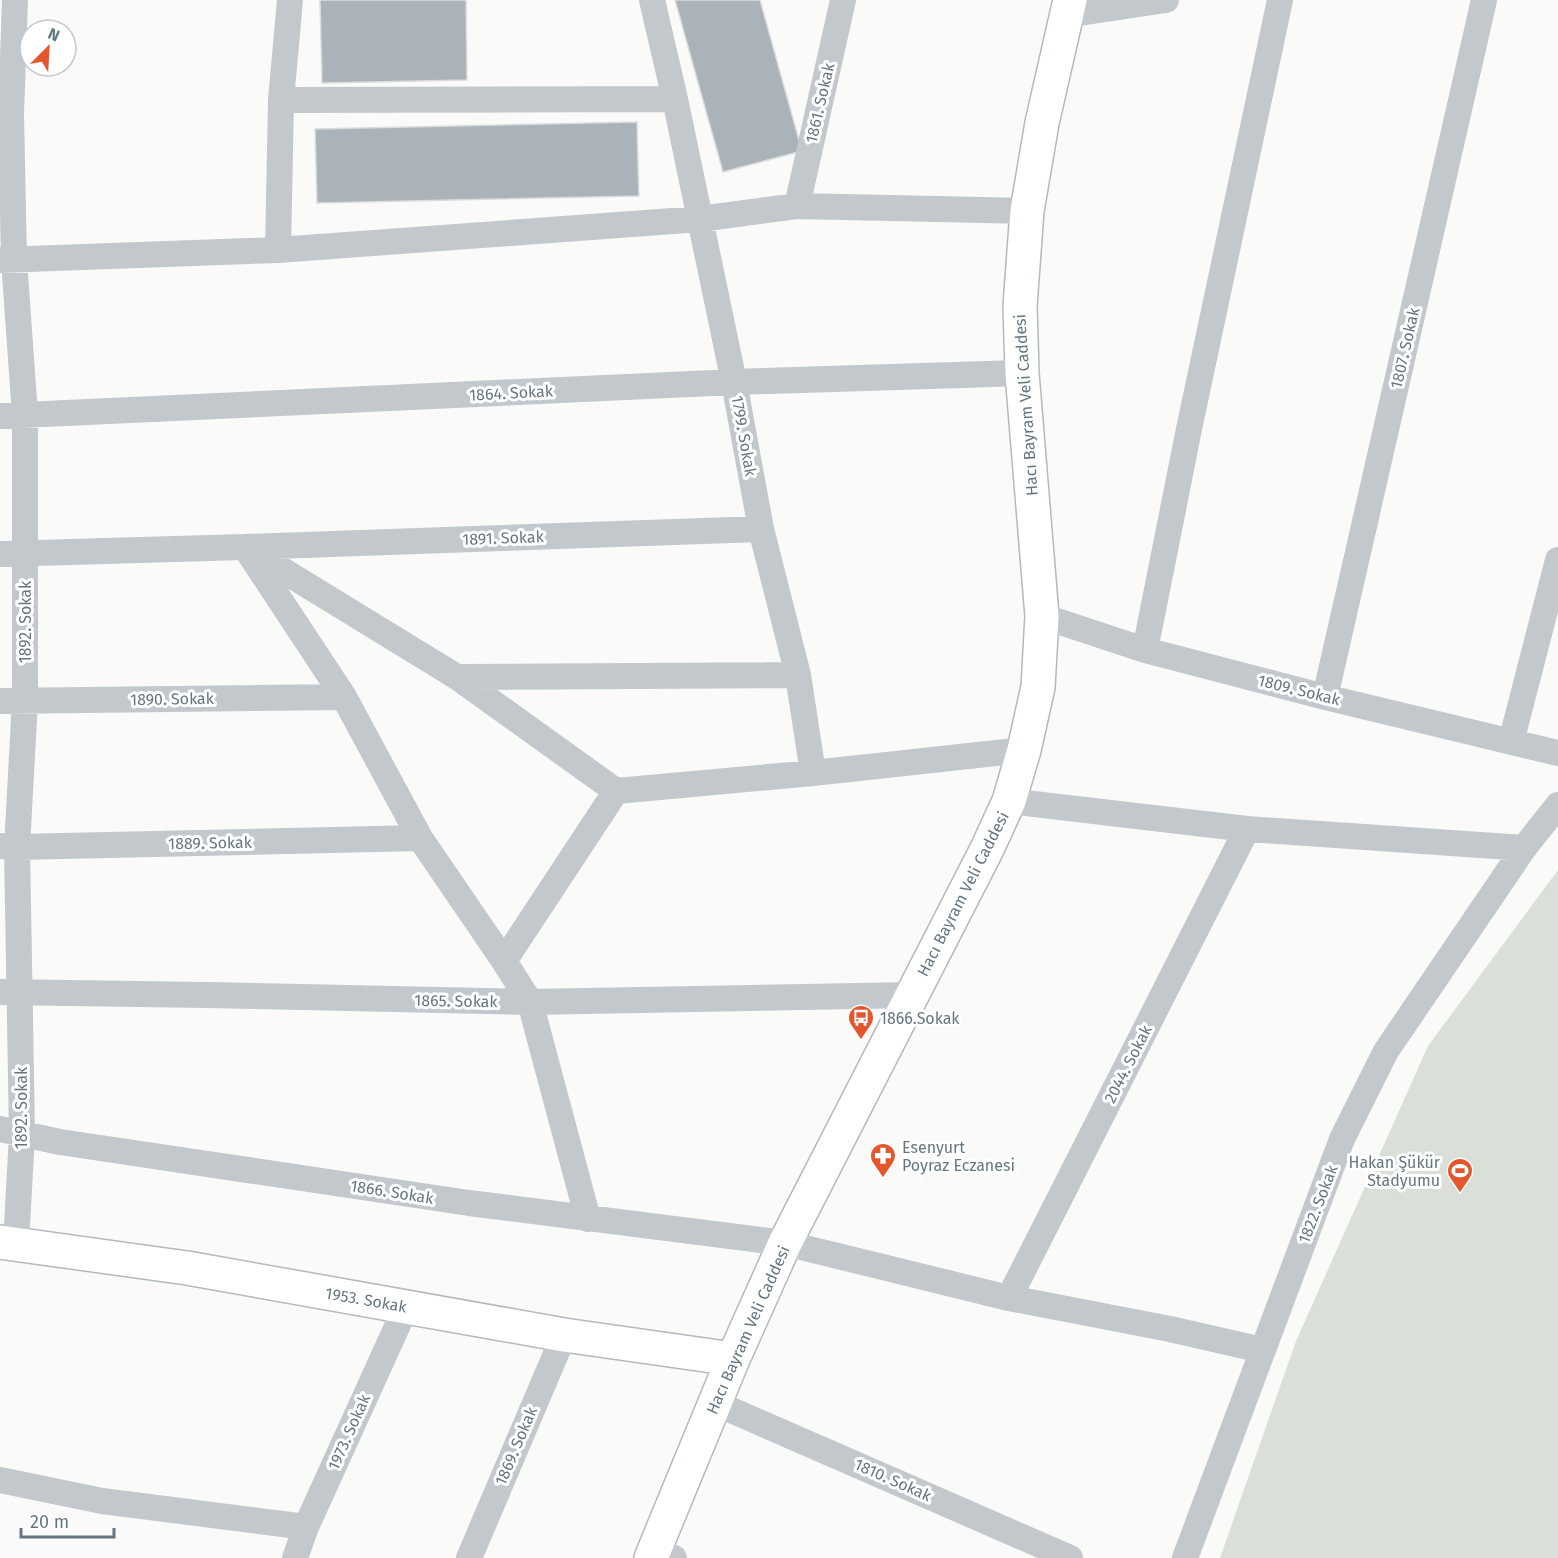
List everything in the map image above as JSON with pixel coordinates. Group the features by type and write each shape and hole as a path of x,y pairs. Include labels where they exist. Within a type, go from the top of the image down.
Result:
{"main road":[{"name":"Hacı Bayram Veli Caddesi","path":"660,1555 715,1403 785,1243 987,849 1009,801 1024,750 1038,687 1042,616 1022,373 1020,306 1028,211 1042,123 1068,7"},
{"name":"1953. Sokak","path":"8,1243 187,1268 564,1335 733,1359"}],"street":[{"name":"1892. Sokak","path":"8,1243 11,1131 9,846 25,701 12,554 13,415 7,260 5,114 15,0"},
{"path":"278,250 281,99 290,0"},
{"name":"1799. Sokak","path":"652,0 734,382 761,529 798,675 813,773"},
{"name":"1861. Sokak","path":"797,206 843,0"},
{"path":"1068,7 1166,0"},
{"path":"1145,650 1188,429 1280,0"},
{"name":"1807. Sokak","path":"1325,697 1484,0"},
{"path":"281,99 675,99"},
{"path":"7,260 278,250 700,219 797,206 1028,211"},
{"name":"1864. Sokak","path":"13,415 734,382 1022,373"},
{"name":"1891. Sokak","path":"12,554 761,529"},
{"path":"245,547 457,677 616,791 1024,750"},
{"path":"245,547 344,697 420,838 530,1002 588,1219"},
{"path":"1511,742 1558,560"},
{"name":"1809. Sokak","path":"1042,616 1145,650 1325,697 1558,753"},
{"path":"457,677 798,675"},
{"name":"1890. Sokak","path":"0,701 344,697"},
{"path":"504,961 616,791"},
{"path":"1009,801 1246,829 1524,848"},
{"name":"1822. Sokak","path":"1185,1558 1342,1139 1386,1051 1524,848 1558,805"},
{"name":"2044. Sokak","path":"1009,1298 1246,829"},
{"name":"1889. Sokak","path":"9,846 420,838"},
{"name":"1865. Sokak","path":"10,993 530,1002 912,995"},
{"name":"1866. Sokak","path":"11,1131 72,1144 469,1203 785,1243 1009,1298 1170,1329 1263,1350"},
{"name":"1973. Sokak","path":"295,1558 306,1527 406,1307"},
{"name":"1869. Sokak","path":"469,1558 564,1335"},
{"name":"1810. Sokak","path":"715,1403 1070,1558"},
{"path":"0,1480 102,1501 306,1527"}],"shaded area":[{"name":"Hakan Şükür Stadyumu","path":"1558,870 1558,1558 1220,1558 1296,1341 1428,1046"}],"building":[{"path":"320,0 466,0 467,80 322,83"},
{"path":"675,0 760,0 802,151 723,172"},
{"path":"637,122 639,196 317,203 315,129"}],"place":[{"name":"1866.Sokak","path":"861,1041"},
{"name":"Esenyurt Poyraz Eczanesi","path":"883,1179"},
{"name":"Hakan Şükür Stadyumu","path":"1460,1194"}]}
